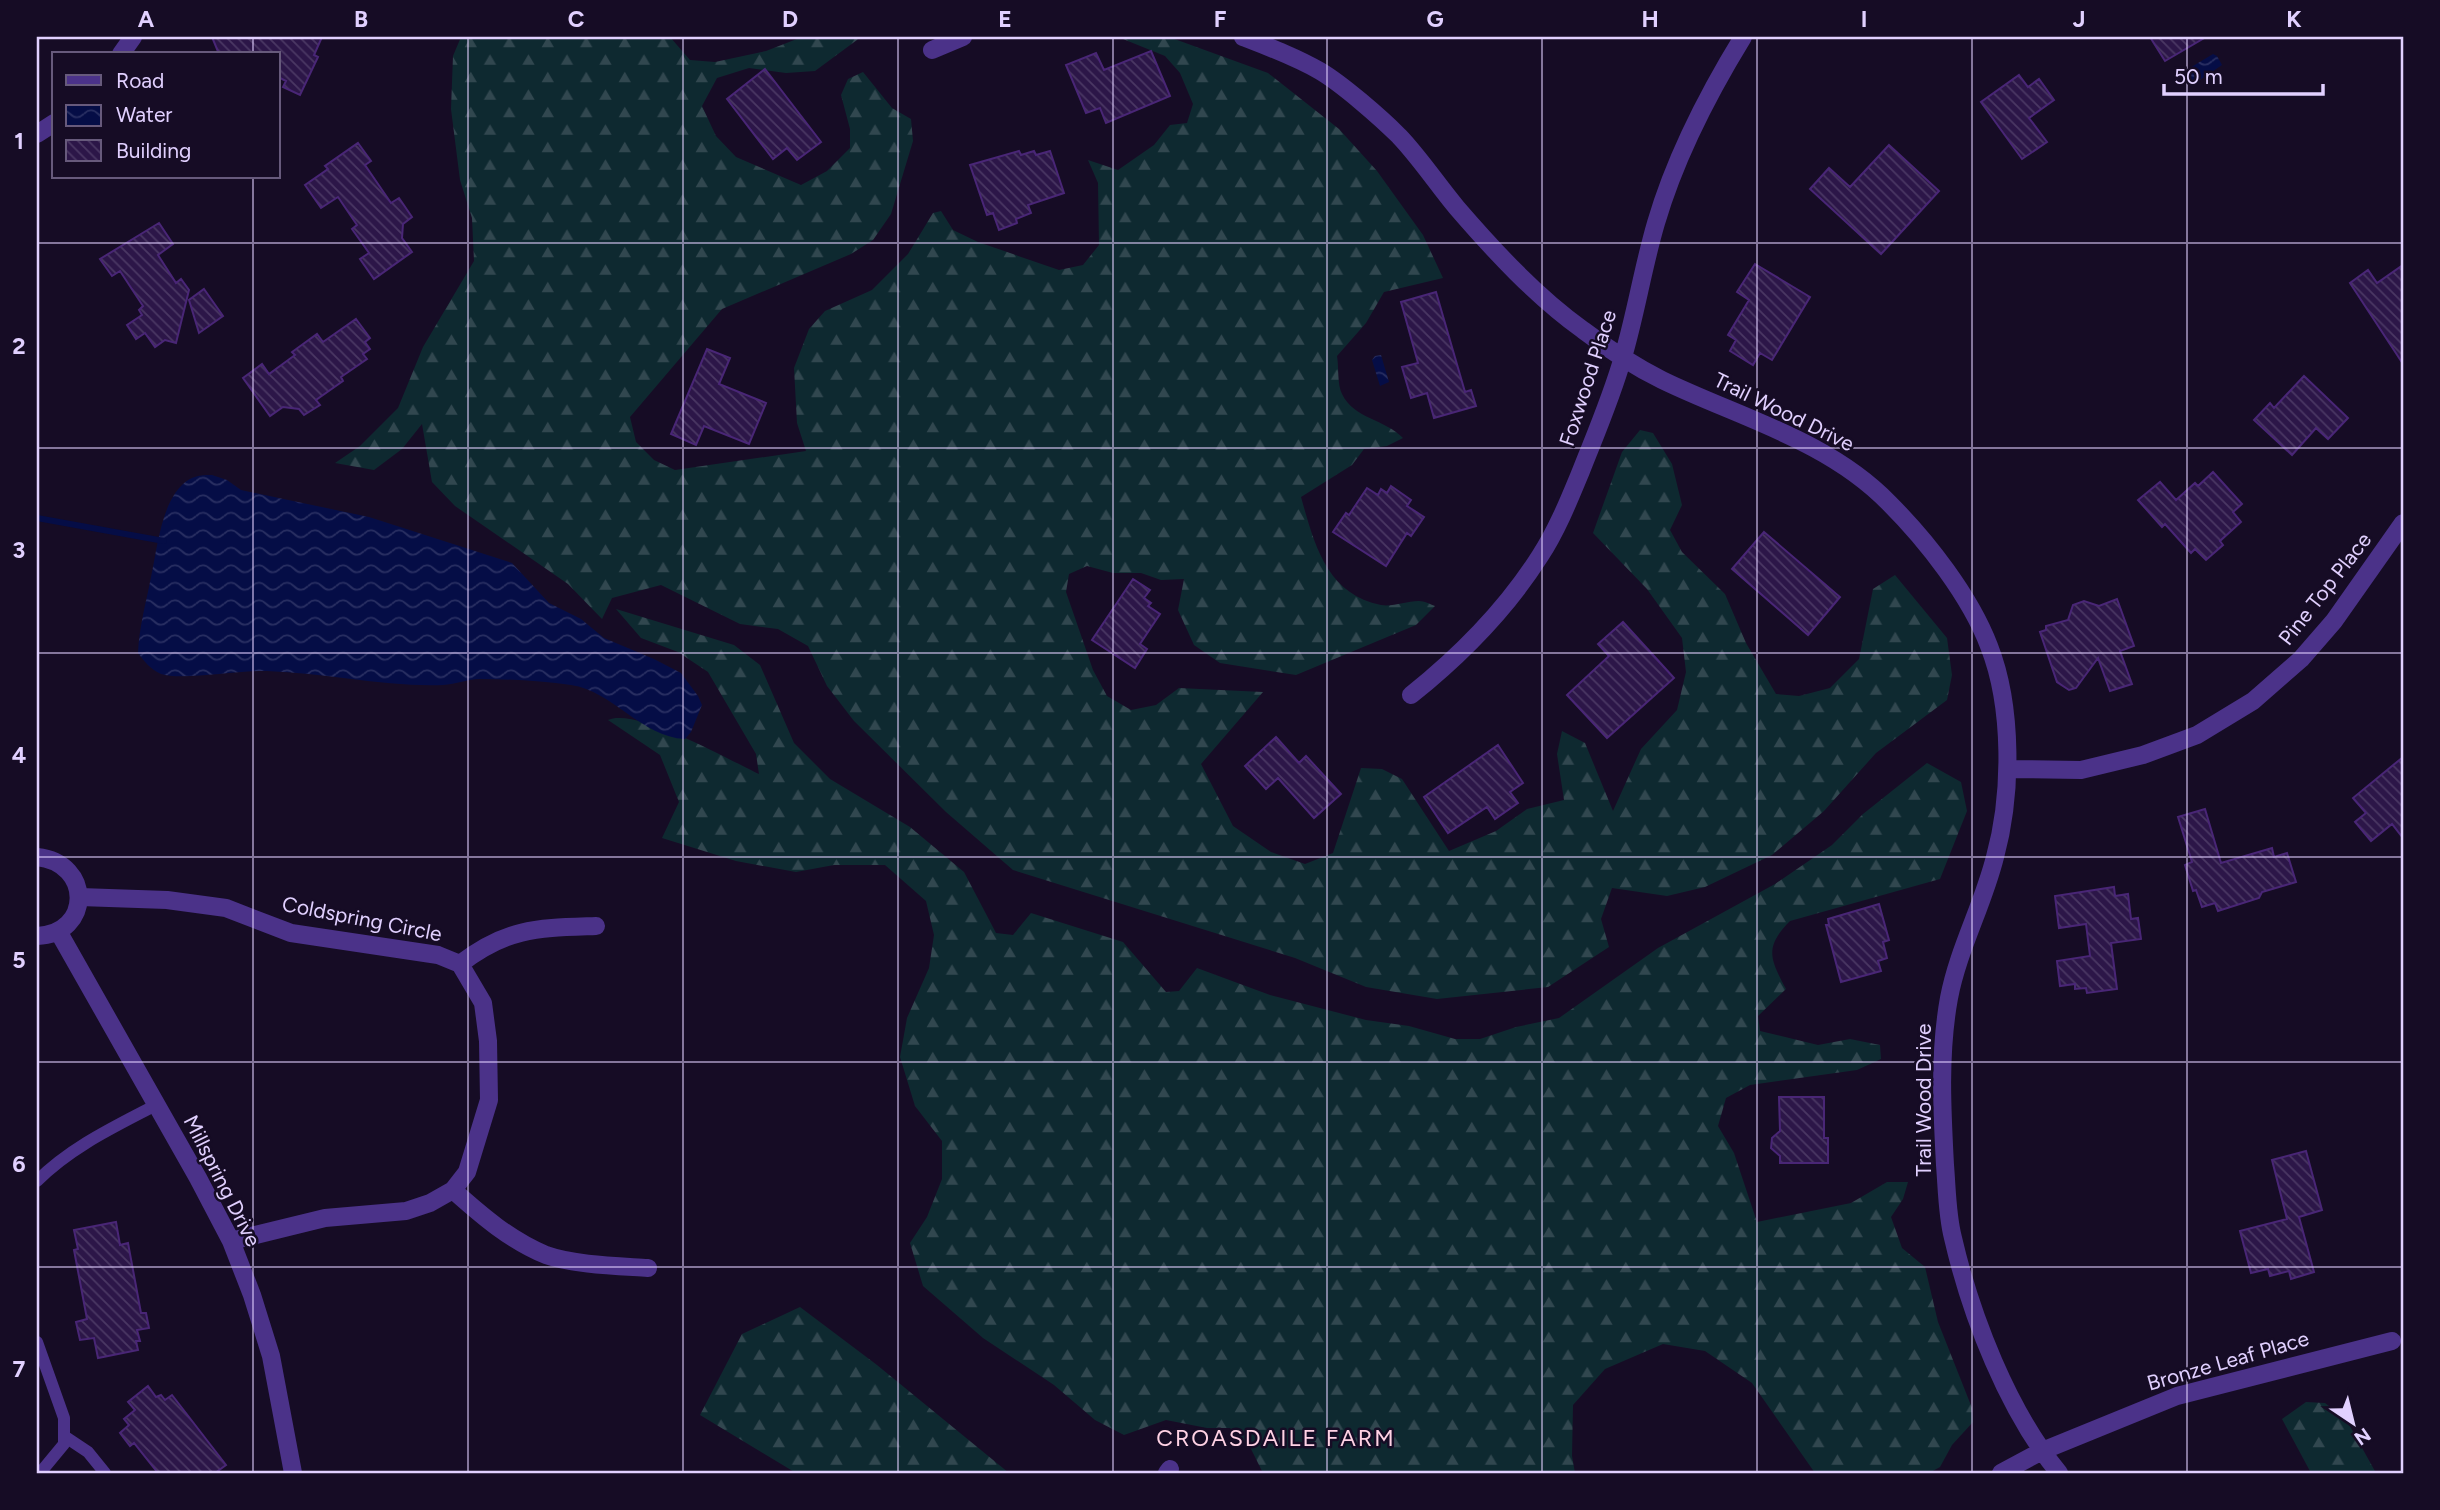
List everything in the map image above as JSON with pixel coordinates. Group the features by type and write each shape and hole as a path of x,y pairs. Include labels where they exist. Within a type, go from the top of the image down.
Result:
{"street":[{"path":"122,52 133,37"},
{"path":"932,50 963,37"},
{"name":"Trail Wood Drive","path":"1243,37 1321,72 1383,121 1415,154 1456,206 1532,288 1583,330 1658,378 1833,458 1850,469 1887,500 1921,539 1952,581 1988,642 2002,691 2008,769 1995,859 1950,993 1943,1056 1943,1124 1952,1233 1970,1302 1998,1369 2042,1451 2059,1473"},
{"name":"Foxwood Place","path":"1411,695 1476,639 1512,597 1541,555 1562,517 1599,428 1623,357 1664,200 1684,148 1744,37"},
{"path":"37,134 52,124"},
{"name":"Pine Top Place","path":"2008,769 2081,770 2143,755 2197,735 2253,701 2301,659 2334,621 2403,523"},
{"path":"37,857 62,864 71,874 80,897 69,923 47,936 37,936"},
{"name":"Coldspring Circle","path":"80,897 167,900 226,908 291,933 438,956 460,964 483,1003 488,1041 489,1100 467,1172 453,1190"},
{"path":"460,964 480,949 511,934 542,928 596,926"},
{"name":"Millspring Drive","path":"58,931 230,1241 252,1295 271,1356 293,1473"},
{"path":"230,1241 326,1218 405,1211 430,1203 453,1190 509,1237 549,1256 596,1264 648,1268"},
{"name":"Bronze Leaf Place","path":"2001,1473 2042,1451 2178,1396 2392,1341"}],"lane":[{"path":"37,1181 57,1160 156,1105"},
{"path":"37,1342 64,1418 64,1444 40,1473"},
{"path":"64,1436 88,1452 105,1473"}],"green space":[{"path":"461,37 670,37 690,60 715,62 766,51 802,37 861,37 815,71 786,73 749,68 717,78 702,106 716,136 736,157 801,185 827,171 850,148 850,129 841,95 848,79 863,72 892,108 911,119 913,141 891,214 873,240 851,254 722,309 630,417 636,442 654,460 675,470 806,451 797,423 794,368 809,329 825,311 872,290 908,254 933,213 941,211 953,230 978,242 1059,270 1083,265 1099,245 1098,183 1088,160 1118,170 1154,145 1170,125 1187,123 1193,104 1180,73 1165,56 1118,37 1169,37 1268,73 1339,129 1377,171 1423,235 1443,278 1384,292 1366,323 1337,356 1339,385 1347,402 1354,409 1403,438 1387,446 1364,449 1352,465 1301,497 1311,532 1325,564 1347,590 1362,599 1381,605 1419,601 1435,606 1416,625 1296,675 1220,663 1194,645 1178,610 1184,579 1161,580 1141,573 1113,573 1087,566 1069,574 1066,592 1093,670 1107,696 1131,710 1156,705 1179,688 1263,692 1201,764 1233,826 1271,852 1305,864 1333,853 1361,768 1382,769 1402,779 1449,851 1496,831 1527,809 1564,800 1557,754 1562,731 1585,743 1613,811 1641,749 1677,710 1686,672 1682,638 1647,589 1593,533 1622,452 1640,430 1653,433 1672,464 1682,505 1670,530 1682,552 1725,594 1746,643 1776,694 1799,696 1830,688 1859,659 1873,589 1895,575 1947,638 1952,675 1947,700 1876,753 1824,811 1772,855 1705,887 1667,896 1612,888 1601,919 1609,947 1548,987 1437,999 1366,987 1295,958 1013,870 946,812 854,721 827,686 808,646 778,629 740,624 661,585 612,598 602,619 568,584 455,506 432,482 422,424 402,449 374,470 335,463 360,446 398,408 423,347 474,261 472,218 460,180 451,109 453,56"},
{"path":"616,609 734,645 760,665 794,743 830,779 910,827 964,872 996,933 1013,935 1031,913 1123,942 1166,992 1179,991 1197,968 1270,995 1366,1020 1409,1026 1455,1039 1480,1039 1516,1027 1559,1018 1658,948 1775,884 1832,845 1863,814 1927,763 1961,782 1967,811 1940,879 1790,921 1773,946 1773,961 1786,989 1758,1016 1760,1031 1818,1045 1850,1039 1880,1045 1881,1059 1857,1070 1750,1085 1726,1098 1718,1126 1734,1153 1757,1222 1851,1203 1887,1182 1908,1182 1903,1199 1891,1217 1902,1248 1925,1267 1938,1322 1972,1408 1973,1422 1952,1445 1940,1467 1929,1473 1815,1473 1752,1383 1705,1351 1663,1344 1605,1369 1573,1405 1572,1456 1575,1473 1263,1473 1251,1449 1230,1428 1207,1428 1166,1420 1124,1435 1095,1420 1054,1385 983,1338 923,1286 910,1243 927,1217 942,1179 942,1141 915,1106 900,1057 907,1018 929,968 934,935 926,901 885,865 834,865 796,872 736,861 662,838 679,802 660,755 608,720 621,718 660,728 759,774 756,754 708,672 678,652 641,638"},
{"path":"800,1307 877,1365 1009,1473 796,1473 700,1415 742,1334"},
{"path":"2306,1402 2325,1403 2346,1419 2376,1473 2311,1473 2282,1419"}],"water":[{"path":"2213,54 2222,65 2197,82 2190,81 2186,75 2188,69"},
{"path":"1381,355 1389,382 1380,386 1372,360"},
{"path":"212,475 227,480 241,490 369,517 512,563 549,603 581,619 604,638 681,673 702,705 691,732 685,739 655,731 600,696 571,685 480,679 443,685 421,685 267,671 182,676 157,672 138,653 141,624 161,528 169,504 182,485 196,477"}],"building":[{"path":"212,37 322,37 314,55 318,57 300,95 283,87 286,81 280,78 280,52 218,52"},
{"path":"2150,37 2206,37 2165,61"},
{"path":"1151,51 1170,96 1106,123 1100,108 1086,113 1066,65 1096,53 1104,70"},
{"path":"765,69 821,142 797,160 787,148 773,159 727,99"},
{"path":"2019,75 2028,87 2039,79 2054,100 2029,118 2047,142 2022,159 1981,102"},
{"path":"358,143 371,161 365,165 391,203 399,198 412,217 403,224 402,238 412,252 374,279 360,259 369,253 352,229 357,225 338,197 321,208 305,185 328,169 325,166"},
{"path":"1889,145 1939,191 1881,254 1810,189 1829,168 1850,187"},
{"path":"1019,151 1021,155 1034,151 1036,155 1050,151 1064,193 1028,205 1031,213 1016,219 1017,223 999,230 993,213 987,215 970,165"},
{"path":"159,223 173,244 158,255 176,283 181,279 189,290 176,343 165,340 155,347 145,333 136,339 127,325 142,315 139,310 143,306 120,271 112,276 100,259"},
{"path":"1755,264 1810,297 1772,360 1760,353 1753,365 1730,351 1736,340 1728,335 1749,300 1737,292"},
{"path":"2403,265 2403,364 2350,283 2368,270 2377,283"},
{"path":"204,289 223,316 199,333 189,300"},
{"path":"1436,292 1465,392 1471,390 1476,406 1434,418 1427,393 1411,398 1402,367 1418,363 1401,302"},
{"path":"356,319 370,338 365,342 370,349 363,354 367,359 341,377 343,381 316,400 320,405 304,415 299,409 283,407 270,416 243,378 262,364 269,374 295,355 292,352 317,334 323,342"},
{"path":"707,349 730,358 719,384 766,403 749,444 704,426 696,445 671,434"},
{"path":"2304,376 2348,418 2328,439 2316,428 2292,455 2254,420 2270,403 2274,408"},
{"path":"2213,472 2242,504 2233,512 2241,522 2220,541 2223,545 2206,560 2195,549 2191,553 2165,524 2162,527 2138,500 2160,482 2176,500 2195,483 2198,486"},
{"path":"1391,486 1411,500 1407,506 1424,517 1411,536 1407,533 1386,566 1333,532 1346,513 1349,515 1367,488 1378,495 1381,489 1387,493"},
{"path":"1764,532 1840,597 1808,635 1732,569"},
{"path":"1133,579 1150,590 1144,598 1151,603 1148,606 1160,614 1140,644 1147,649 1135,668 1092,640"},
{"path":"2117,599 2134,646 2120,651 2132,684 2110,691 2098,658 2076,688 2069,690 2057,682 2040,632 2046,630 2046,626 2068,620 2073,605 2084,601 2099,606"},
{"path":"1623,622 1674,678 1607,738 1567,695 1609,656 1598,644"},
{"path":"1276,737 1299,763 1306,756 1341,794 1314,818 1278,778 1266,789 1245,766"},
{"path":"1498,745 1523,783 1510,792 1518,803 1495,819 1487,807 1448,833 1424,797"},
{"path":"2403,757 2403,838 2392,824 2371,841 2355,822 2366,813 2353,798"},
{"path":"2205,809 2221,863 2272,848 2274,857 2287,853 2296,882 2262,892 2259,898 2218,911 2215,903 2202,907 2196,890 2193,891 2185,865 2192,862 2178,817"},
{"path":"2114,887 2115,896 2128,894 2131,919 2138,918 2141,939 2111,943 2117,989 2087,993 2086,988 2075,989 2075,984 2060,986 2057,961 2090,956 2086,924 2059,928 2055,896"},
{"path":"1879,904 1889,940 1883,942 1887,958 1878,961 1881,971 1841,982 1826,925 1829,925 1828,919"},
{"path":"1779,1097 1824,1097 1824,1138 1828,1138 1828,1163 1780,1163 1780,1156 1771,1148 1772,1138 1780,1131"},
{"path":"2306,1151 2322,1210 2299,1217 2314,1272 2291,1279 2289,1271 2270,1276 2268,1269 2251,1273 2240,1231 2287,1219 2272,1160"},
{"path":"116,1222 120,1245 128,1243 141,1313 146,1313 149,1328 137,1330 140,1341 136,1341 138,1350 98,1358 94,1338 80,1340 76,1322 87,1319 74,1250 78,1249 74,1230"},
{"path":"148,1386 156,1397 161,1395 165,1400 172,1395 226,1465 215,1473 158,1473 134,1443 130,1446 120,1433 129,1425 124,1419 135,1410 128,1402"}],"waterway":[{"path":"37,518 164,541"}],"district":[{"name":"CROASDAILE FARM","path":"1276,1438"}]}
